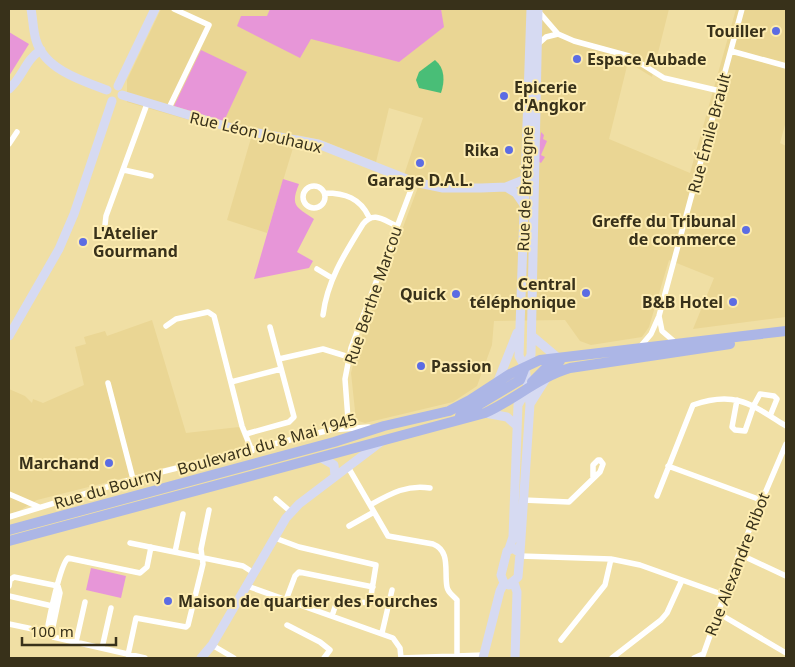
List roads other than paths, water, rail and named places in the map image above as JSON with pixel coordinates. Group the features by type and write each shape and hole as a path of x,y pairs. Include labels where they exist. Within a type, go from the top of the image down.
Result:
{"main road":[{"path":"31,9 36,41 49,60 67,74 107,90"},
{"path":"118,86 155,9"},
{"name":"Rue de Bretagne","path":"525,367 531,355 532,336 536,9"},
{"name":"Rue de Bretagne","path":"484,657 500,591 518,577 520,554 530,404 525,367 520,359 520,322 536,9"},
{"path":"9,89 16,83 31,56 41,50"},
{"path":"107,90 110,86 118,86"},
{"path":"112,101 119,100 122,96 122,91 118,86"},
{"path":"107,90 107,95 112,101"},
{"name":"Rue Léon Jouhaux","path":"122,96 235,129 316,144 414,182 442,188 506,187 526,179"},
{"path":"9,336 59,249 74,214 112,101"},
{"path":"506,187 516,193 525,206"},
{"path":"520,322 512,350 498,381 528,389 546,368 561,359 532,336"},
{"path":"774,333 786,332"},
{"name":"Boulevard du 8 Mai 1945","path":"9,530 334,442 384,426 449,411 470,400 498,381 540,360 774,333"},
{"name":"Boulevard du 8 Mai 1945","path":"9,542 485,413 547,376 570,368 684,352 756,339 774,333"},
{"path":"451,421 520,380 525,367"},
{"path":"530,404 547,376"},
{"name":"Rue de Bretagne","path":"509,583 501,576 513,538 518,405 528,389"},
{"path":"485,413 507,417 517,426"},
{"path":"200,658 212,645 291,512 382,441"},
{"path":"320,457 334,465 335,476"},
{"path":"509,549 517,549 520,554"},
{"path":"509,583 517,592 515,658"}],"street":[{"path":"168,110 209,25 174,9"},
{"path":"536,9 558,34 574,41 629,56 664,78 720,91"},
{"name":"Rue Émile Brault","path":"636,350 651,334 659,316 742,9"},
{"path":"537,45 546,37 558,34"},
{"path":"731,50 786,66"},
{"path":"105,225 106,216 148,104"},
{"path":"9,144 17,132"},
{"path":"124,170 151,176"},
{"name":"Rue Berthe Marcou","path":"343,428 348,419 345,379 349,357 414,182"},
{"path":"325,193 322,204 317,208 306,206 303,201 302,195 310,186 316,185 325,193 346,195 364,207 368,217"},
{"path":"368,217 373,216 397,226"},
{"path":"322,315 332,278 368,217"},
{"path":"317,269 332,278"},
{"path":"166,326 176,319 211,313 252,451"},
{"path":"659,316 662,331 678,344"},
{"path":"246,434 293,420 270,327"},
{"path":"279,359 323,349 349,357"},
{"path":"231,382 281,369"},
{"path":"108,383 134,479"},
{"path":"737,400 732,427 741,432 745,431 748,427 754,405 760,394 774,396 776,402 770,416"},
{"path":"657,496 693,405 702,402 737,400 754,405 786,426"},
{"path":"347,411 359,428"},
{"name":"Rue du Bourny","path":"9,517 134,479 306,436 343,428 384,426"},
{"name":"Rue Alexandre Ribot","path":"702,656 739,554 786,444"},
{"path":"668,466 761,500"},
{"path":"348,467 388,536 432,544 438,546 444,554 447,587 449,593 456,600 458,656"},
{"path":"523,500 569,502 593,477"},
{"path":"370,505 402,488 418,486 430,488"},
{"path":"9,494 39,507"},
{"path":"276,499 291,512"},
{"path":"128,655 136,618 186,627 188,625 202,564 209,510"},
{"path":"349,526 374,512"},
{"path":"175,552 183,514"},
{"path":"274,538 299,547 376,564 370,602 366,603 342,598 337,601 332,616"},
{"path":"130,543 243,566 254,573"},
{"path":"49,634 52,606 64,561 68,558 140,573 147,567 151,547"},
{"path":"520,554 611,559 640,565 724,595"},
{"path":"739,554 786,576"},
{"path":"561,640 605,586 611,559"},
{"path":"286,600 294,576 299,572 373,587"},
{"path":"9,586 14,577 58,586"},
{"path":"612,658 661,620 667,613 682,580"},
{"path":"49,634 60,593 58,586"},
{"path":"247,586 393,638 398,643 401,658 484,657"},
{"path":"382,634 392,590"},
{"path":"9,596 52,606"},
{"path":"76,642 85,602"},
{"path":"102,648 111,608"},
{"path":"718,613 786,652"},
{"path":"9,624 145,658"},
{"path":"287,625 320,642 330,650 324,658"},
{"path":"212,645 234,658"},
{"path":"694,658 702,656"}],"place":[{"name":"Touiller","path":"776,31"},
{"name":"Espace Aubade","path":"577,59"},
{"name":"Epicerie d'Angkor","path":"504,96"},
{"name":"Rika","path":"509,150"},
{"name":"Garage D.A.L.","path":"420,163"},
{"name":"Greffe du Tribunal de commerce","path":"746,230"},
{"name":"L'Atelier Gourmand","path":"83,242"},
{"name":"Central téléphonique","path":"586,293"},
{"name":"Quick","path":"456,294"},
{"name":"B&B Hotel","path":"733,302"},
{"name":"Passion","path":"421,366"},
{"name":"Marchand","path":"109,463"},
{"name":"Maison de quartier des Fourches","path":"168,601"}]}
